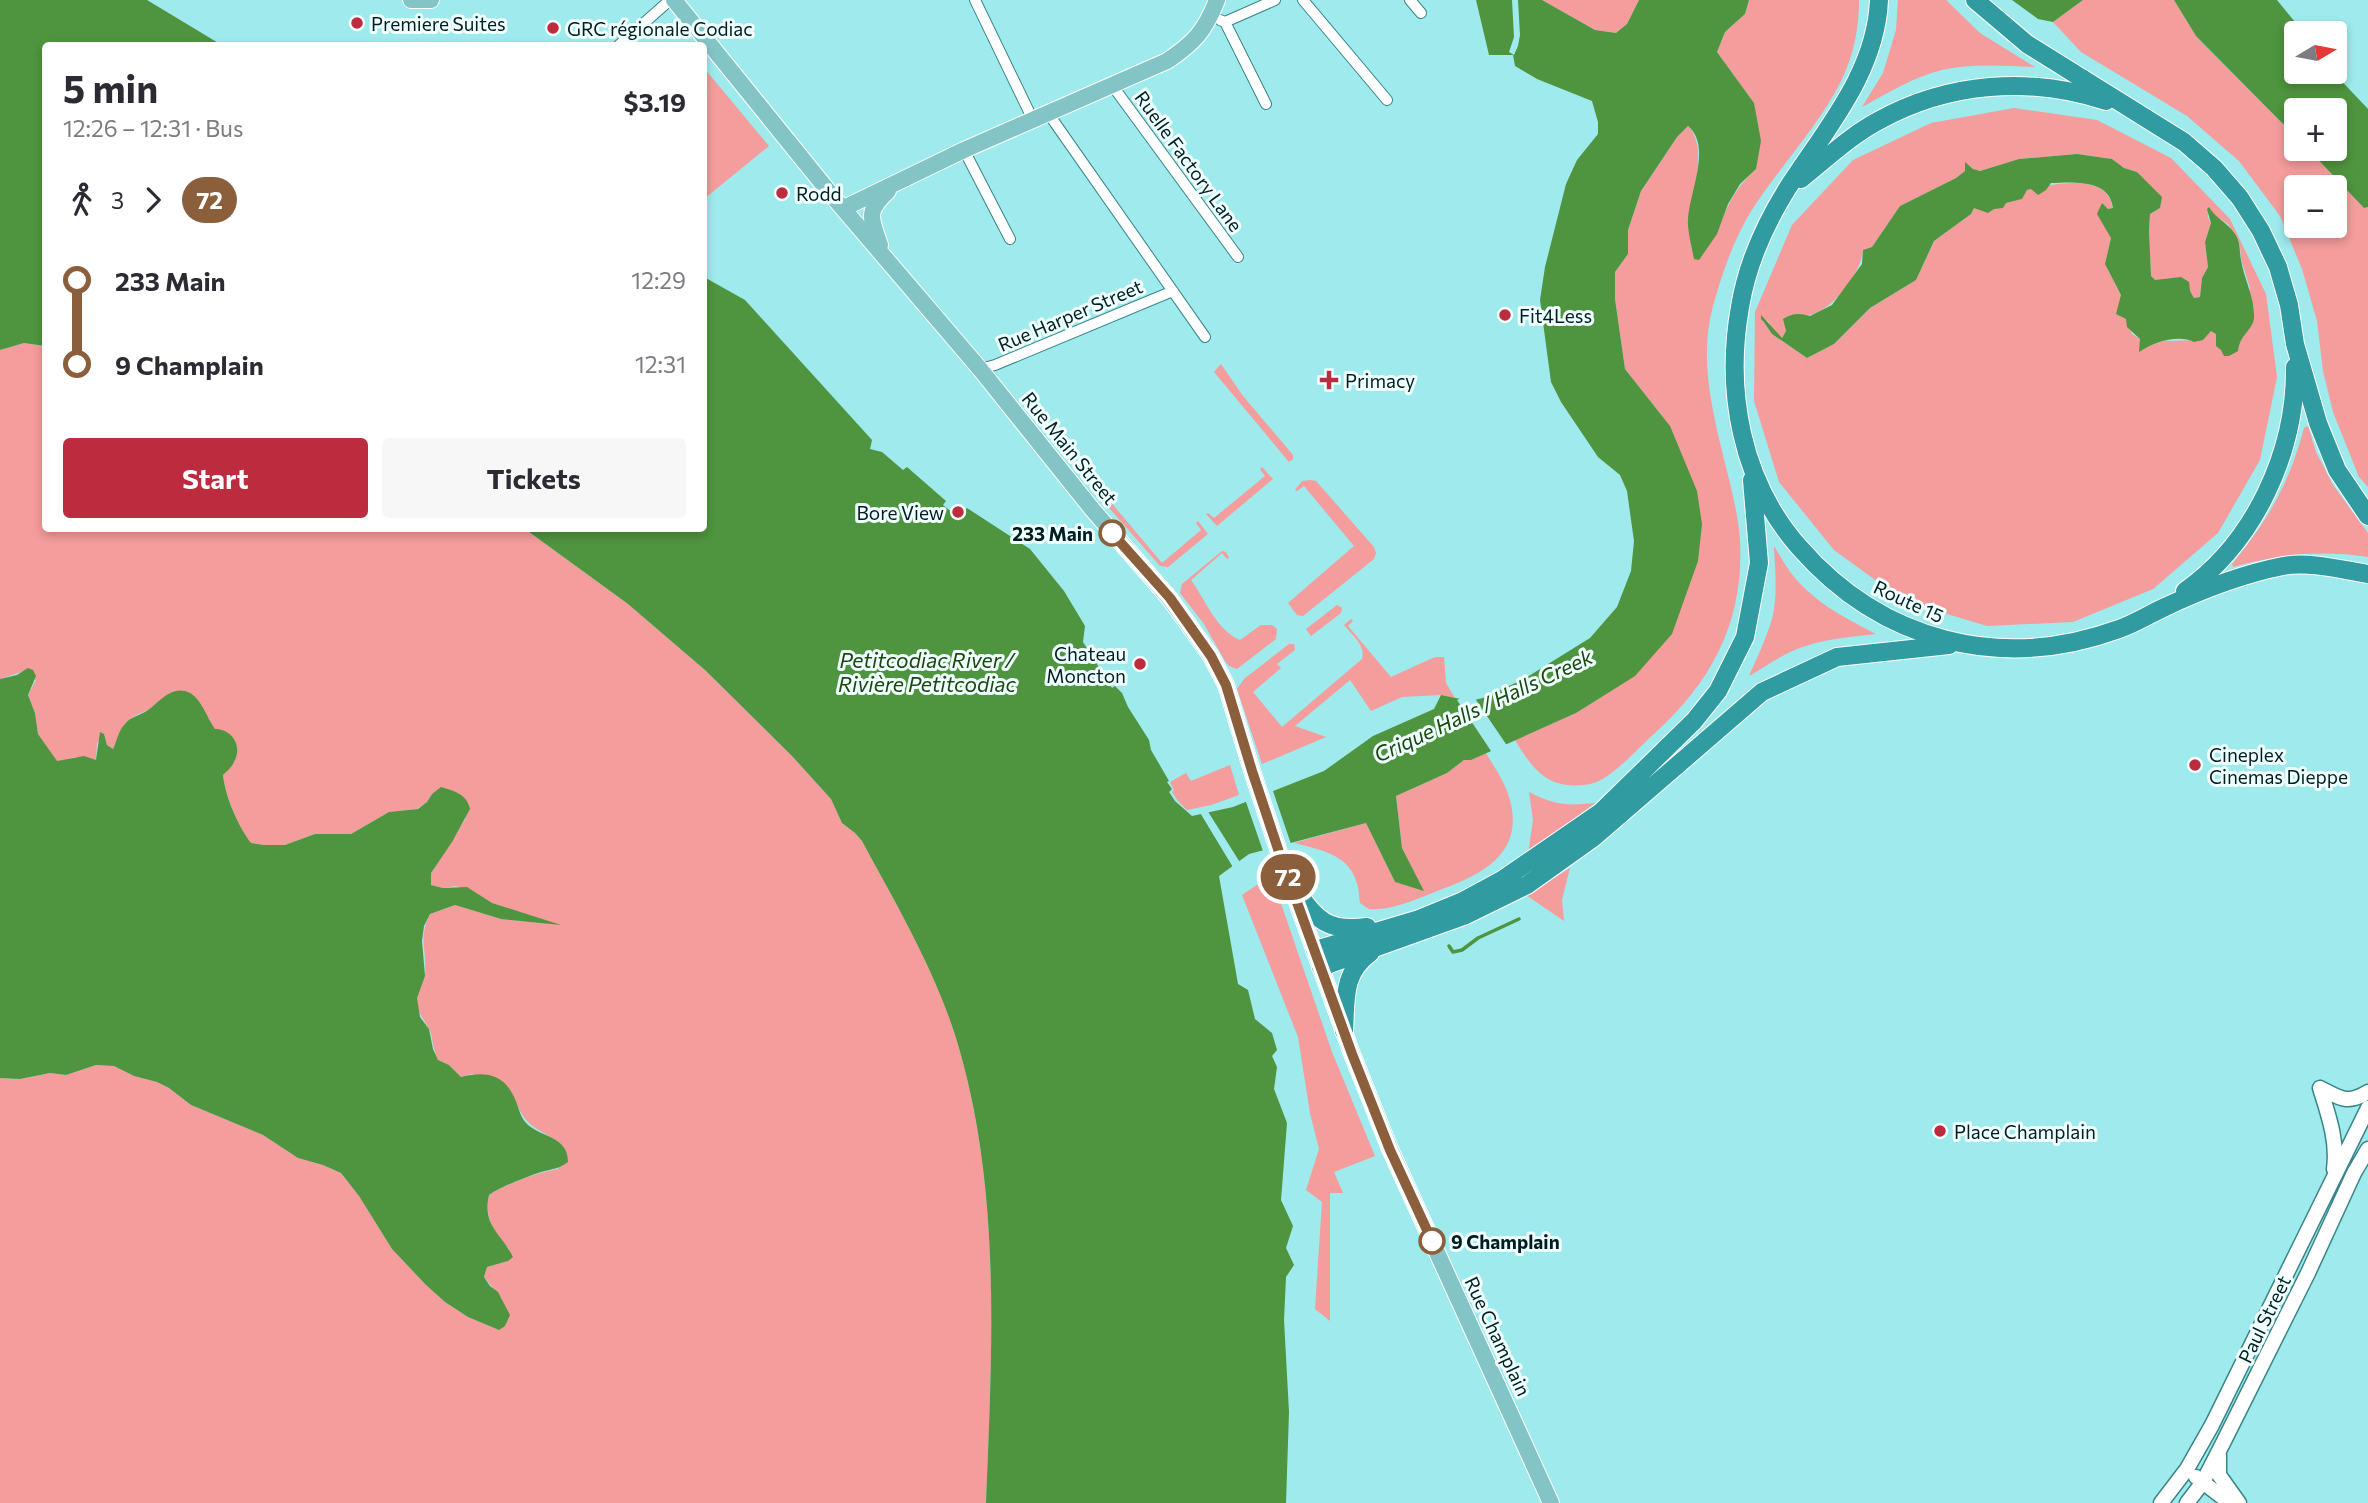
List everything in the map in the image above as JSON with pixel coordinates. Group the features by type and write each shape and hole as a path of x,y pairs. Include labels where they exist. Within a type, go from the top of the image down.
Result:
{"highway":[{"name":"Route 15","path":"1879,0 1878,16 1863,71 1836,117 1786,191 1757,246 1746,278 1735,338 1736,403 1742,435 1751,466 1791,537 1817,568 1849,595 1883,616 1920,633 1960,644 2015,649 2042,648 2083,641 2122,628 2196,592 2252,573 2287,565 2345,570"},
{"path":"1975,0 2027,44 2184,142 2214,168 2240,198 2261,232 2277,267 2289,305 2295,344 2318,423 2337,470 2368,516"},
{"path":"1786,191 1847,141 1877,121 1932,98 1978,88 2014,85 2073,92 2118,105 2151,121"},
{"path":"2160,609 2191,587 2220,560 2245,530 2265,496 2280,460 2290,422 2295,384 2295,344"},
{"path":"1318,958 1463,901 1502,880 1601,811 1694,721 1718,691 1745,637 1759,564 1751,466"},
{"path":"2345,570 2368,574"},
{"path":"2345,570 2368,579"},
{"path":"1318,958 1382,945 1466,915 1527,884 1593,838 1762,692 1837,657 1960,644"},
{"path":"1290,883 1318,919 1335,927 1351,929 1419,919"},
{"path":"1344,1031 1347,984 1358,961 1382,945"}],"main road":[{"path":"411,0 431,0"},
{"name":"Rue Main Street","path":"672,0 701,42"},
{"path":"844,208 964,150 1167,61 1189,46 1218,19 1216,0"},
{"name":"Rue Main Street","path":"707,51 980,369 1092,509 1170,598 1211,656 1226,685 1282,861 1318,958"},
{"path":"882,253 871,216 875,203 900,180"},
{"name":"Rue Champlain","path":"1318,958 1390,1150 1551,1503"},
{"path":"2332,1181 2335,1158 2333,1138 2320,1088 2345,1100 2355,1100 2368,1092"},
{"path":"2161,1503 2187,1469 2213,1425 2332,1181 2363,1131 2368,1108"},
{"name":"Paul Street","path":"2187,1503 2203,1482 2223,1443 2368,1149"},
{"path":"2354,1173 2368,1165"},
{"path":"2223,1443 2218,1460 2219,1475 2239,1503"},
{"path":"2187,1469 2230,1503"}],"street":[{"path":"623,42 672,0"},
{"path":"976,0 1040,117 1205,337"},
{"path":"1266,104 1218,19 1275,0"},
{"path":"1303,0 1387,100"},
{"path":"1410,0 1422,13"},
{"name":"Ruelle Factory Lane","path":"1112,85 1238,257"},
{"path":"964,150 1010,239"},
{"name":"Rue Harper Street","path":"980,369 1173,291"}],"shaded area":[{"path":"1542,0 1639,0 1627,24 1616,33 1595,30"},
{"path":"1749,0 1859,0 1855,39 1841,81 1830,101 1744,224 1724,270 1709,324 1707,359 1710,394 1739,529 1740,570 1737,597 1721,647 1709,670 1676,712 1606,777 1590,784 1564,785 1545,777 1537,770 1515,740 1576,713 1635,675 1670,426 1625,369 1615,299 1615,272 1628,254 1628,230 1641,191 1677,137 1688,126 1694,135 1698,159 1688,225 1717,234 1732,198 1756,169 1754,103 1717,52 1725,32 1745,14"},
{"path":"1898,0 1946,0 1980,33 2035,67 1976,66 1942,70 1911,81 1862,107 1883,73 1896,30"},
{"path":"2083,0 2174,0 2196,36 2284,125 2284,161 2319,161 2333,175 2284,175 2284,226 2280,216 2239,161 2187,116 2081,52 2053,22"},
{"path":"707,72 769,146 707,197"},
{"path":"2014,108 2097,120 2171,158 2230,219 2266,294 2277,377 2260,460 2218,533 2153,589 2073,622 1987,626 1904,601 1834,550 1779,482 1754,401 1755,312 1792,225 1853,160 1931,123","holes":["2077,154 2112,159 2124,168 2137,172 2160,208 2150,214 2151,276 2155,281 2190,291 2194,298 2200,297 2202,278 2208,267 2205,242 2211,223 2208,217 2209,207 2212,214 2228,224 2240,246 2254,308 2253,322 2239,341 2211,331 2202,340 2164,341 2146,347 2141,344 2140,339 2132,334 2121,295 2105,264 2111,238 2102,204 2113,209 2109,197 2101,189 2078,183 2027,190 2022,199 2006,203 2003,208 1974,208 1971,214 1934,241 1916,280 1870,308 1834,344 1807,358 1772,334 1764,321 1768,321 1782,338 1786,331 1784,319 1810,315 1828,306 1852,279 1863,250 1872,247 1900,206 1956,178 1965,171 1966,163 1980,171 2019,159"]},
{"path":"2347,190 2364,208 2368,207 2368,487 2359,477 2333,412 2323,371 2317,321 2302,269 2289,238 2347,238"},
{"path":"24,343 42,346 42,532 529,532 628,604 705,670 792,756 831,799 842,823 862,841 926,962 956,1038 971,1095 981,1152 990,1269 986,1503 0,1503 0,1078 20,1079 50,1073 66,1075 96,1065 114,1066 134,1076 157,1082 191,1105 263,1135 298,1158 341,1173 359,1196 392,1249 426,1285 468,1317 499,1330 502,1299 484,1277 487,1267 508,1261 509,1249 489,1218 489,1195 522,1179 558,1169 564,1147 530,1124 515,1099 472,1074 461,1077 449,1065 438,1060 431,1034 417,1005 417,996 425,973 424,930 430,914 455,905 501,919 556,924 492,903 456,886 443,888 431,885 431,873 466,818 432,794 427,802 417,809 389,812 351,834 315,834 285,845 250,843 233,810 223,775 234,762 237,753 214,729 193,698 182,692 165,698 129,720 113,749 107,745 104,734 97,743 96,760 75,757 57,762 38,734 35,713 28,695 36,680 21,672 0,679 0,350"},
{"path":"1221,364 1243,396 1293,455 1289,462 1214,372"},
{"path":"2308,426 2316,452 2333,485 2368,533 2368,557 2300,554 2233,567 2232,564 2257,532 2276,500 2292,467 2304,428"},
{"path":"1262,467 1273,479 1217,526 1206,514 1214,518 1265,476 1260,469"},
{"path":"1302,481 1316,481 1374,547 1376,553 1374,559 1303,616 1297,615 1288,603 1354,546 1304,486 1295,490"},
{"path":"1103,493 1162,563 1201,530 1196,523 1198,521 1208,534 1168,567 1160,566 1104,502"},
{"path":"1774,546 1792,574 1813,596 1843,617 1876,634 1809,645 1788,653 1749,676 1774,610"},
{"path":"1222,551 1226,552 1229,558 1222,553 1191,580 1212,613 1224,629 1240,640 1261,625 1272,625 1277,629 1276,639 1237,669 1225,661 1204,624 1180,593 1182,584"},
{"path":"1337,605 1342,608 1341,613 1311,636 1306,629"},
{"path":"1351,619 1353,621 1348,626 1391,677 1435,657 1444,657 1446,683 1455,698 1441,695 1402,697 1371,711 1350,680 1295,726 1326,737 1262,764 1237,689 1244,679 1289,644 1294,644 1295,650 1277,664 1281,668 1253,692 1282,727 1362,659 1360,645 1344,625"},
{"path":"1486,753 1507,791 1512,812 1512,830 1507,845 1498,857 1471,877 1403,904 1369,909 1360,903 1354,876 1342,860 1324,851 1294,843 1366,823 1395,882 1423,890 1402,848 1396,796 1447,773 1464,760 1471,760"},
{"path":"1230,765 1239,795 1187,810 1172,792 1174,790 1170,782 1186,773 1191,781"},
{"path":"1529,792 1561,804 1595,803 1528,854 1533,820"},
{"path":"1570,868 1562,900 1564,921 1526,895"},
{"path":"1260,883 1266,887 1274,883 1332,1052 1375,1156 1334,1172 1343,1193 1330,1193 1330,1321 1315,1309 1322,1202 1306,1190 1319,1149 1310,1113 1298,1037 1242,895"}],"water":[{"path":"0,0 147,0 217,42 42,42 42,346 24,343 0,350"},
{"name":"Petitcodiac River / Rivière Petitcodiac","path":"1476,0 1542,0 1595,30 1616,33 1627,24 1639,0 1749,0 1745,14 1725,32 1717,52 1754,103 1761,141 1756,169 1740,184 1728,204 1717,234 1699,260 1694,259 1688,214 1697,173 1699,147 1688,126 1677,137 1641,191 1628,230 1628,254 1615,272 1615,299 1625,369 1670,426 1697,491 1702,524 1698,561 1672,634 1635,676 1576,713 1471,760 1464,760 1447,773 1396,796 1402,848 1424,891 1395,882 1366,823 1249,854 1219,876 1238,984 1248,990 1255,1019 1272,1033 1277,1050 1272,1056 1277,1067 1274,1089 1287,1123 1281,1200 1293,1226 1286,1248 1294,1265 1286,1277 1284,1320 1289,1412 1286,1503 986,1503 991,1327 987,1210 981,1152 971,1095 956,1038 926,962 862,841 842,823 831,799 792,756 705,670 628,604 529,532 707,532 707,279 745,300 872,440 870,449 882,452 903,470 907,467 946,501 943,505 958,517 967,508 1030,549 1064,591 1085,626 1083,642 1112,688 1115,686 1122,693 1149,740 1151,750 1169,781 1167,782 1172,789 1169,792 1192,816 1233,807 1324,771 1373,736 1434,709 1441,695 1470,701 1483,698 1524,679 1590,638 1617,607 1631,571 1634,541 1627,491 1620,475 1598,457 1561,402 1551,382 1540,300 1545,267 1566,184 1577,160 1598,134 1598,122 1592,101 1537,79 1515,66 1513,55 1489,55"},
{"path":"2012,0 2083,0 2053,22 2038,19"},
{"path":"2174,0 2277,0 2294,21 2284,21 2284,84 2344,84 2368,109 2368,207 2364,208 2347,190 2347,175 2333,175 2319,161 2347,161 2347,98 2284,98 2284,125 2196,36"},
{"path":"2077,154 2112,159 2124,168 2137,172 2162,197 2160,208 2150,214 2151,276 2155,280 2181,277 2189,282 2194,298 2200,297 2202,278 2208,267 2205,242 2211,223 2207,209 2209,207 2232,230 2238,240 2254,311 2253,322 2241,340 2238,351 2224,356 2216,346 2216,334 2211,331 2203,340 2166,340 2139,352 2140,339 2127,327 2126,319 2116,314 2121,295 2105,264 2111,238 2097,214 2102,203 2108,209 2113,208 2110,199 2098,187 2079,183 2051,183 2038,195 2031,189 2027,190 2022,199 2006,203 2003,208 1988,213 1974,208 1971,214 1934,241 1916,280 1870,308 1834,344 1807,358 1772,334 1761,319 1761,315 1782,338 1786,331 1783,319 1796,314 1810,316 1832,305 1862,264 1863,250 1872,247 1900,206 1956,178 1965,171 1965,162 1980,171 2019,159"},
{"path":"28,668 33,670 36,676 28,695 35,713 38,734 57,761 84,756 96,760 100,732 104,734 107,745 113,749 127,721 148,710 172,692 184,691 194,696 215,729 231,735 236,745 234,762 223,775 233,810 251,843 285,845 315,834 351,834 389,812 418,809 441,787 455,792 466,800 470,809 431,873 431,885 443,888 467,887 492,903 561,925 501,919 455,905 430,914 424,926 422,941 425,976 417,998 420,1017 429,1029 438,1060 449,1065 461,1077 478,1074 500,1079 511,1091 527,1124 559,1142 567,1153 568,1162 562,1166 521,1179 489,1195 490,1222 513,1257 487,1267 484,1277 498,1292 510,1315 505,1326 499,1330 468,1317 426,1285 392,1249 359,1196 341,1173 298,1158 263,1135 191,1105 157,1082 134,1076 114,1066 96,1065 66,1075 50,1073 20,1079 0,1078 0,679 17,675"}],"pier":[{"path":"1512,0 1518,0 1520,35 1514,55 1509,52 1514,37"},
{"path":"1466,696 1474,697 1508,747 1493,754 1457,700"},
{"path":"1272,788 1292,847 1264,854 1245,799"},
{"path":"1207,810 1241,864 1234,869 1199,811"}],"waterway":[{"path":"1449,946 1453,952 1462,950 1478,938 1519,919"}],"bus line":[{"name":"72","path":"1112,533 1170,598 1211,656 1226,685 1282,861 1352,1054 1390,1150 1432,1241"}],"place":[{"name":"Premiere Suites","path":"357,23"},
{"name":"GRC régionale Codiac","path":"553,28"},
{"name":"Rodd","path":"782,193"},
{"name":"Fit4Less","path":"1505,315"},
{"name":"Primacy","path":"1329,380"},
{"name":"Bore View","path":"958,512"},
{"name":"233 Main","path":"1112,533"},
{"name":"Chateau Moncton","path":"1140,664"},
{"name":"Cineplex Cinemas Dieppe","path":"2195,765"},
{"name":"Place Champlain","path":"1940,1131"},
{"name":"9 Champlain","path":"1432,1241"}],"water label":[{"name":"Crique Halls / Halls Creek","path":"1483,705"}]}
